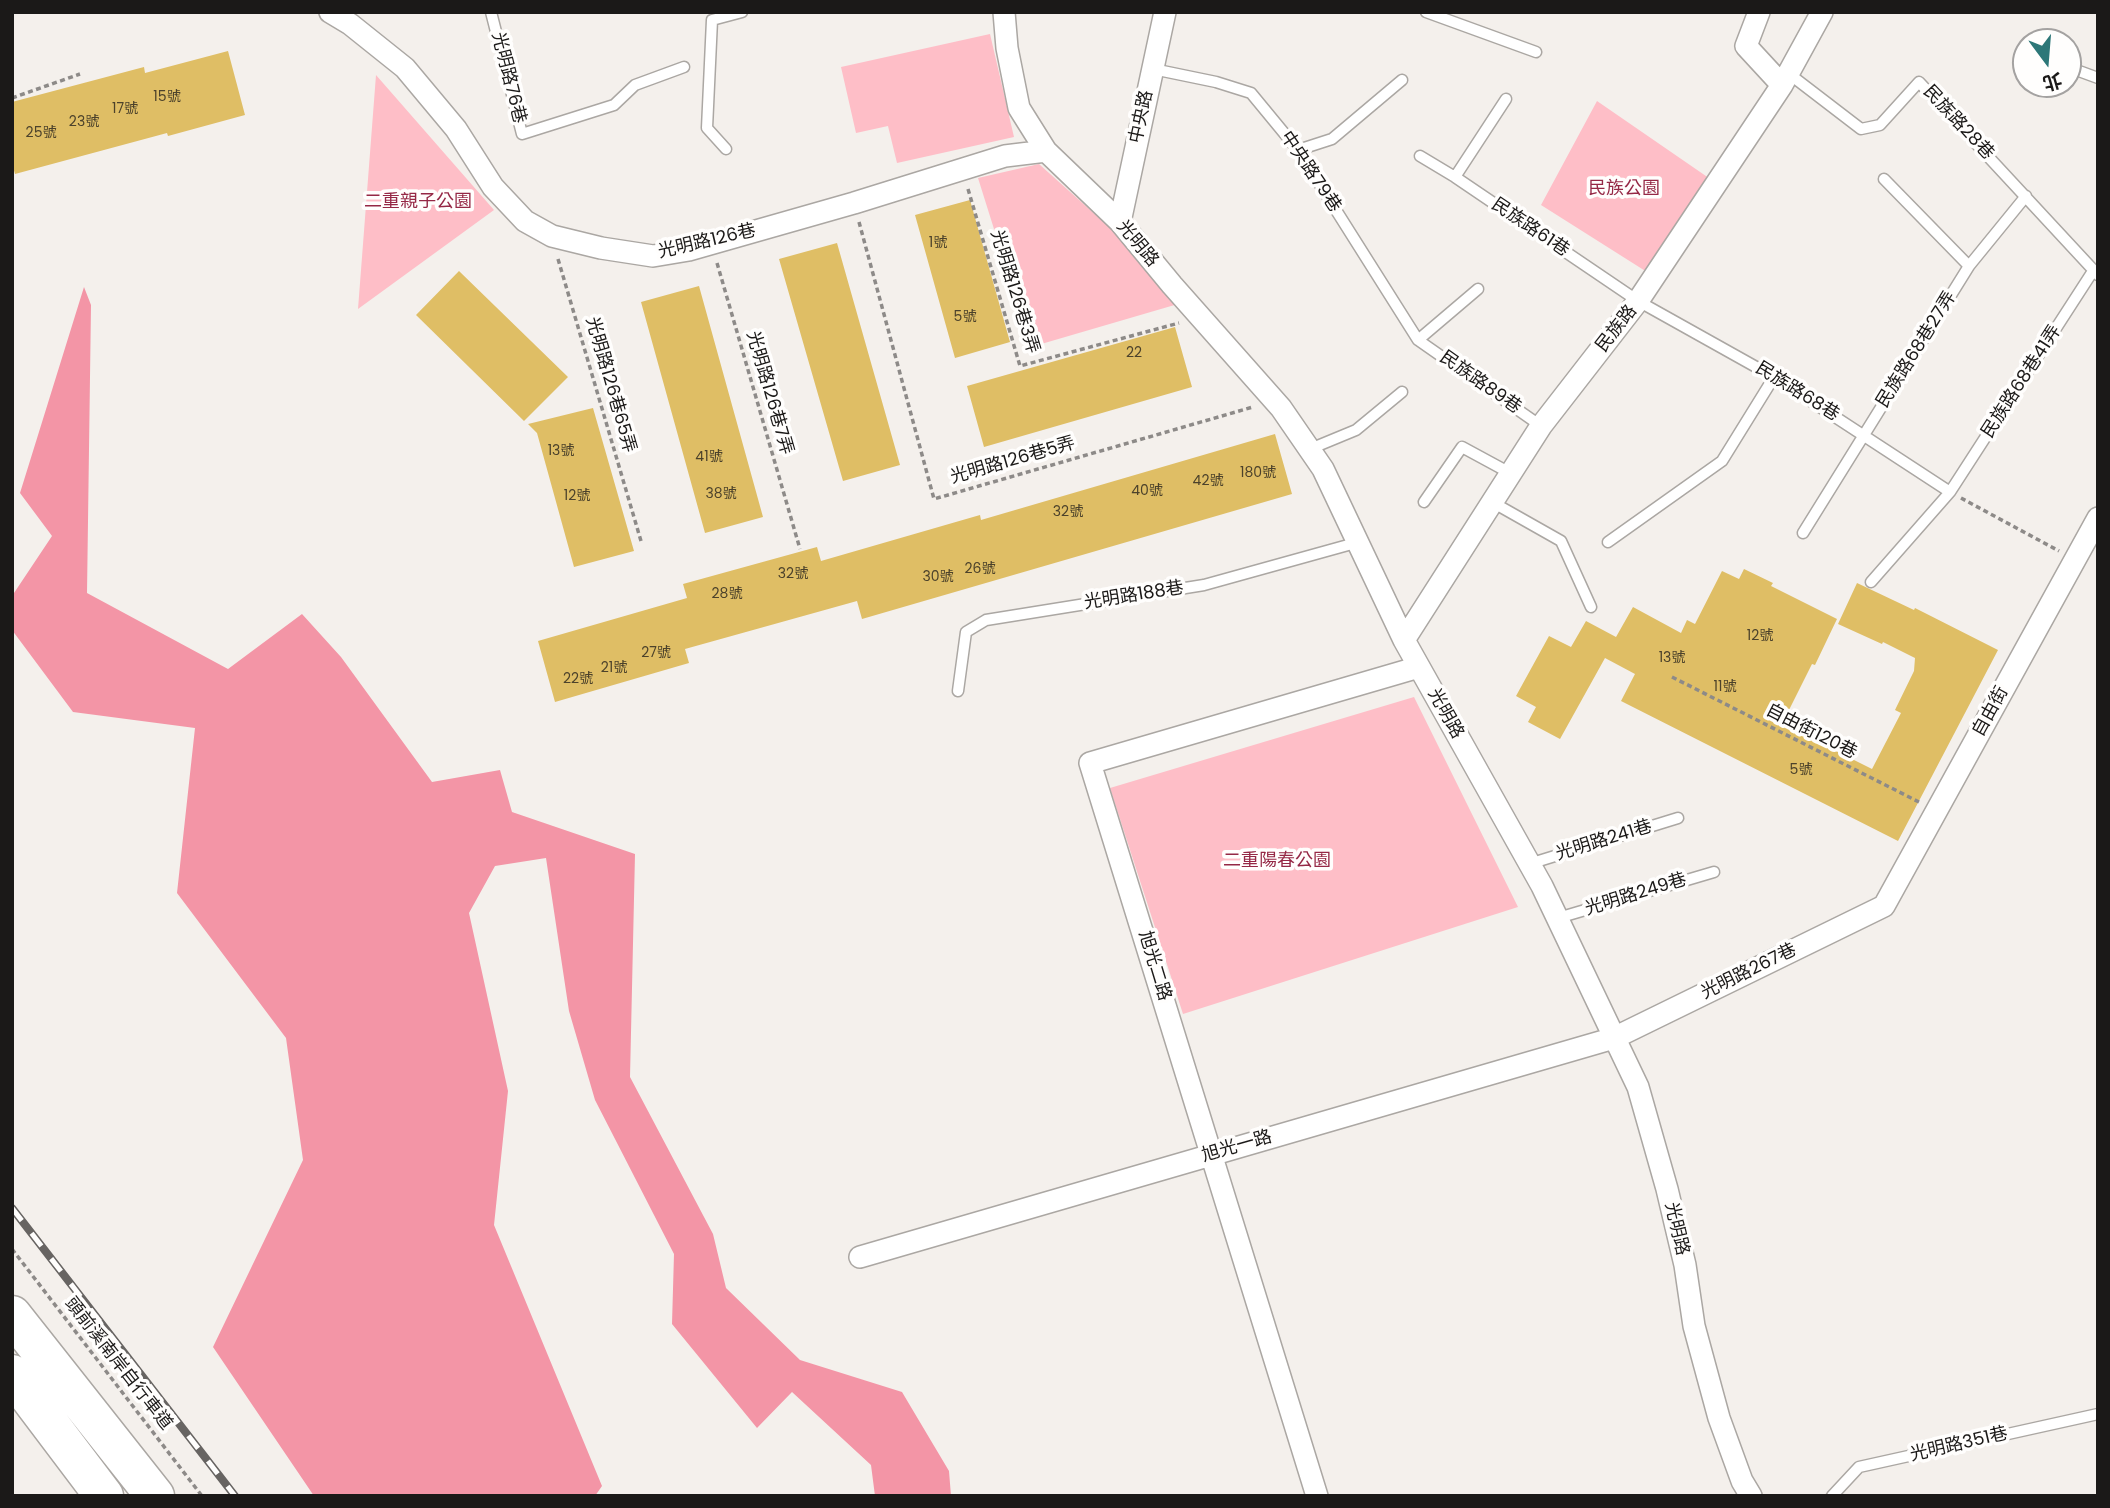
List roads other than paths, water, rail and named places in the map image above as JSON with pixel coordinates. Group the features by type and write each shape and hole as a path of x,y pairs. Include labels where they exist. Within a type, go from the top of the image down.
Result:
{"highway":[{"path":"12,1315 155,1496"},
{"path":"12,1374 104,1496"}],"street":[{"name":"光明路126巷","path":"330,12 350,24 405,68 456,129 494,187 525,221 552,236 601,248 653,256 711,244 1005,156 1046,150"},
{"name":"光明路","path":"1004,12 1007,48 1019,108 1046,150 1119,222 1274,400 1310,449 1323,469 1359,542 1404,640 1558,918 1638,1087 1667,1189 1685,1265 1694,1326 1719,1418 1742,1481 1751,1496"},
{"name":"中央路","path":"1119,222 1165,12"},
{"path":"1759,12 1746,46 1785,79"},
{"name":"民族路","path":"1404,640 1541,426 1638,301 1785,79 1822,12"},
{"name":"自由街","path":"1884,906 2098,518"},
{"name":"旭光二路","path":"1317,1496 1090,764 1419,667"},
{"name":"光明路267巷","path":"1614,1038 1884,906"},
{"name":"旭光一路","path":"860,1257 1614,1038"}],"lane":[{"name":"光明路76巷","path":"491,12 522,134 614,105 635,85 684,67"},
{"path":"726,149 708,128 712,20 742,12"},
{"path":"1426,12 1536,52"},
{"name":"中央路79巷","path":"1153,69 1216,82 1251,93 1298,150 1418,340"},
{"name":"民族路28巷","path":"1785,79 1861,129 1880,125 1919,82 2026,196"},
{"path":"1298,150 1332,139 1402,80"},
{"path":"1455,177 1506,99"},
{"name":"民族路61巷","path":"1420,156 1638,301"},
{"path":"1884,179 1969,267"},
{"path":"2026,196 2095,273"},
{"name":"民族路68巷27弄","path":"1803,533 1969,267 2026,196"},
{"name":"民族路68巷41弄","path":"1871,582 1950,492 2095,273"},
{"path":"1418,340 1478,289"},
{"name":"民族路68巷","path":"1638,301 1774,377 1950,492"},
{"name":"民族路89巷","path":"1418,340 1541,426"},
{"path":"1608,542 1722,461 1774,377"},
{"path":"1310,449 1356,430 1402,393"},
{"path":"1424,502 1462,447 1510,473"},
{"path":"1492,502 1561,541 1591,607"},
{"name":"光明路188巷","path":"958,691 966,632 986,620 1204,585 1359,542"},
{"name":"光明路241巷","path":"1529,864 1678,818"},
{"name":"光明路249巷","path":"1558,918 1714,872"},
{"name":"光明路351巷","path":"1832,1496 1859,1467 2098,1414"}],"railway":[{"path":"12,1208 235,1496"}],"park label":[{"name":"民族公園","path":"1624,189"},
{"name":"二重親子公園","path":"418,202"},
{"name":"二重陽春公園","path":"1277,861"}]}
